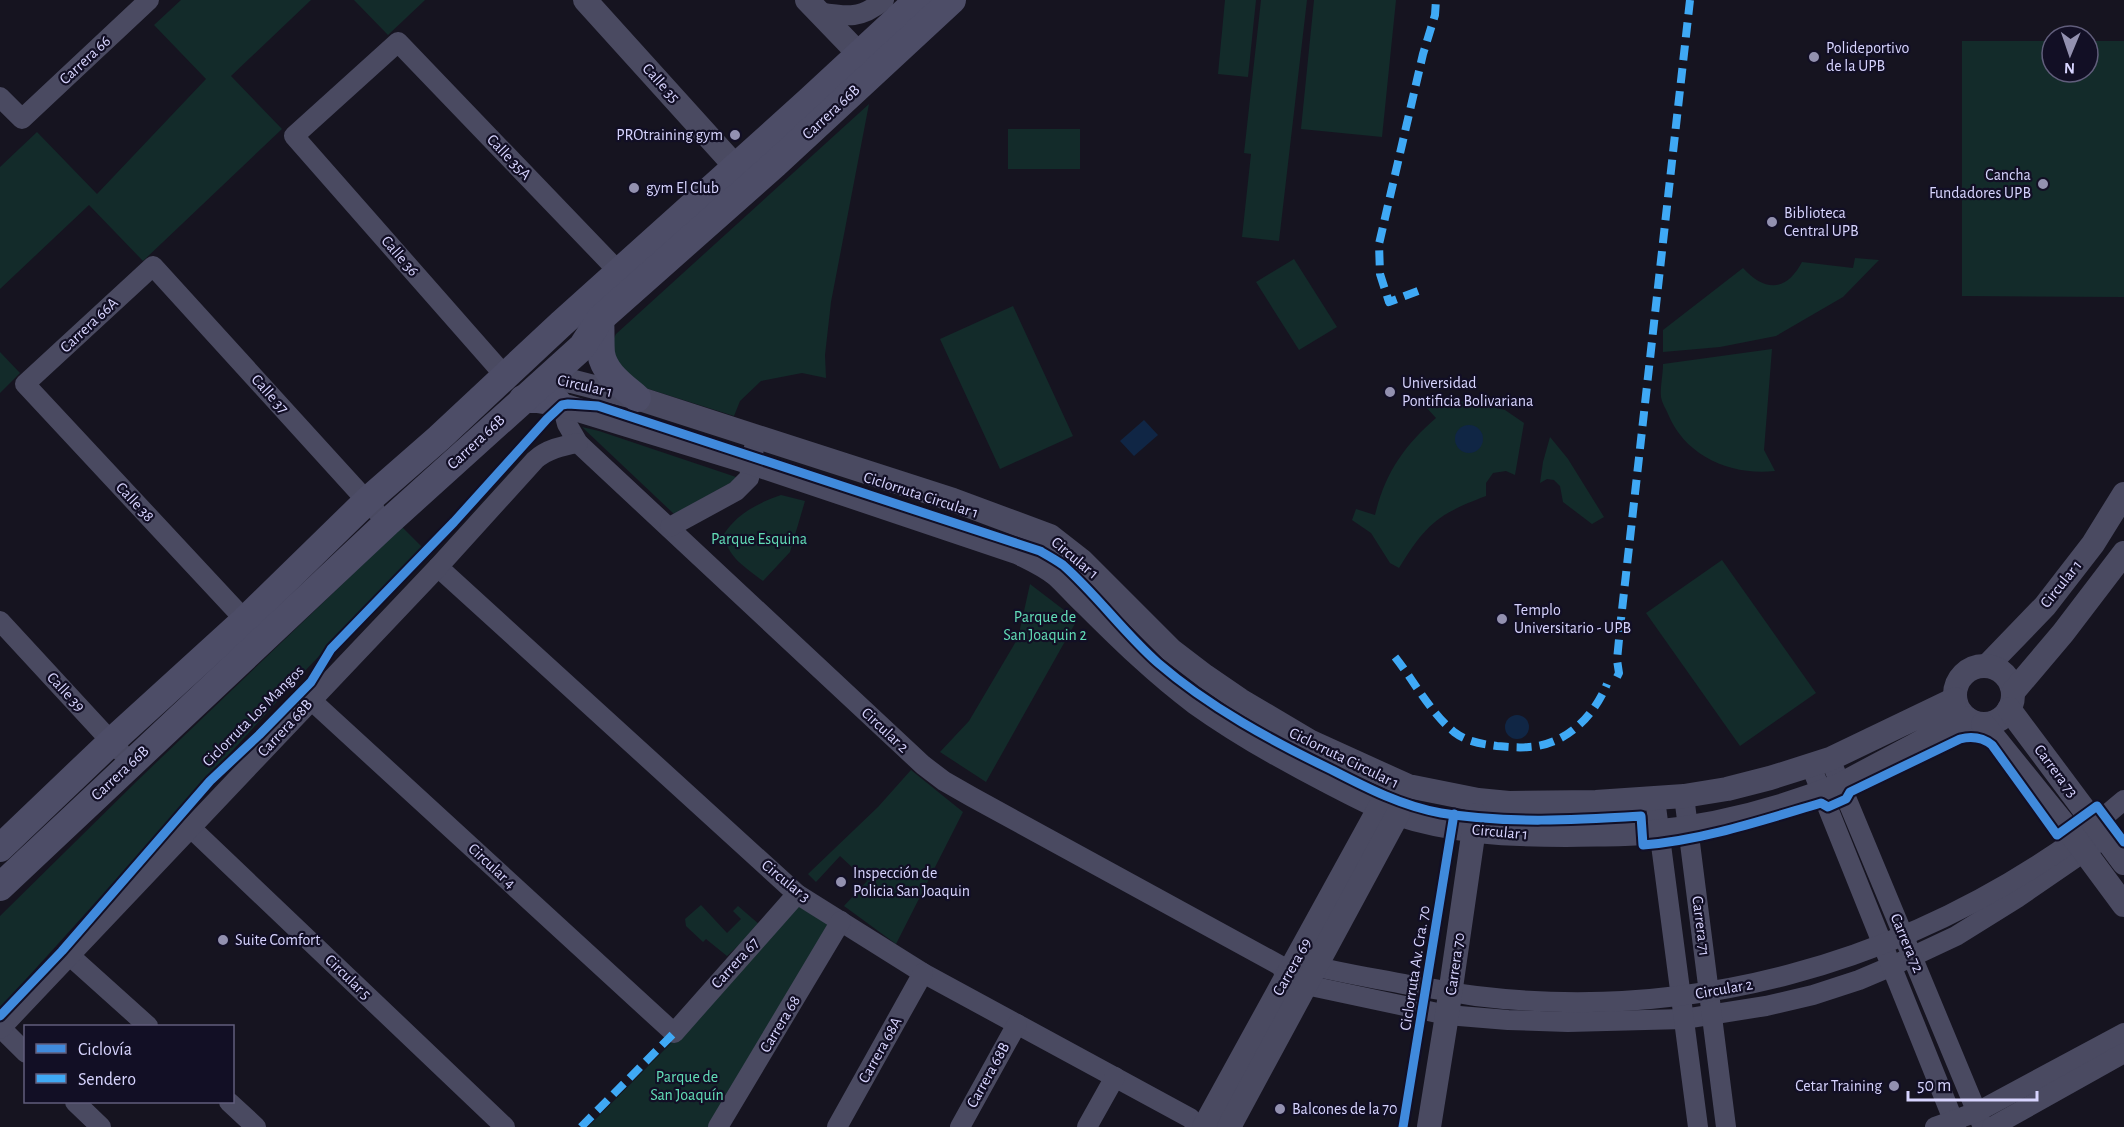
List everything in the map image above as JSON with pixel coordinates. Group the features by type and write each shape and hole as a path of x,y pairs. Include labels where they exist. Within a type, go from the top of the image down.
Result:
{"main road":[{"name":"Carrera 66B","path":"0,848 111,742 245,620 367,501 860,55 893,8 918,0"},
{"name":"Carrera 66B","path":"0,887 387,523 523,399 556,395 600,319 775,164 952,0"},
{"path":"600,319 602,353 606,366 613,376 637,398"},
{"path":"505,376 556,395 551,357 557,328"}],"street":[{"name":"Carrera 66","path":"0,97 22,119 149,0"},
{"name":"Calle 35","path":"585,0 736,167"},
{"name":"Carrera 66B","path":"813,6 852,17 893,8"},
{"path":"813,6 860,55"},
{"name":"Calle 36","path":"398,42 294,136 505,376"},
{"name":"Calle 35A","path":"398,42 619,272"},
{"name":"Carrera 66A","path":"25,384 153,266"},
{"name":"Calle 37","path":"153,266 387,523"},
{"name":"Circular 1","path":"571,381 637,398 953,500 1050,536 1082,561 1171,650 1240,700 1311,742 1408,786 1478,800 1544,803 1684,796 1727,789 1821,762 1968,713 1831,788 1778,807 1734,818 1688,827 1634,833 1543,835 1474,831 1389,811 1298,766 1195,702 1153,668 1057,575 1017,552 556,395 571,381"},
{"name":"Calle 38","path":"25,384 245,620"},
{"name":"Circular 2","path":"556,395 567,424 578,443 923,765 944,781 1297,971 1449,1003 1508,1020 1568,1022 1684,1019 1766,1006 1813,995 1892,966 1987,918 2100,830 2124,800"},
{"path":"670,527 735,491 749,478 756,436"},
{"name":"Carrera 68B","path":"0,1029 438,567 542,454 578,443"},
{"name":"Circular 1","path":"1987,666 2045,606 2094,544 2124,494"},
{"name":"Circular 1","path":"2011,700 2124,553"},
{"name":"Circular 3","path":"438,567 797,894 923,973 1115,1077 1215,1123"},
{"name":"Calle 39","path":"0,621 131,763"},
{"path":"1987,666 2005,675 2011,700 1998,720 1968,713 1955,690 1963,675 1970,669 1987,666"},
{"name":"Circular 4","path":"311,700 674,1033"},
{"name":"Carrera 73","path":"2011,700 2124,863"},
{"name":"Carrera 73","path":"1968,713 2080,846 2124,905"},
{"name":"Carrera 72","path":"1821,762 1883,945 1948,1125"},
{"name":"Carrera 72","path":"1831,788 1904,937 1980,1120"},
{"name":"Carrera 71","path":"1684,796 1726,1127"},
{"name":"Carrera 71","path":"1655,799 1698,1127"},
{"name":"Carrera 70","path":"1429,1127 1478,800"},
{"name":"Carrera 69","path":"1215,1123 1297,971 1389,811"},
{"name":"Circular 5","path":"191,828 505,1127"},
{"name":"Circular 2","path":"1449,1003 1474,996 1574,1002 1629,1001 1709,992 1777,979 1836,962 1904,937 2080,846"},
{"name":"Carrera 67","path":"674,1033 797,894"},
{"name":"Carrera 68","path":"718,1127 841,921"},
{"path":"69,955 147,1025"},
{"name":"Carrera 68A","path":"837,1127 923,973"},
{"name":"Carrera 68B","path":"960,1127 1017,1024"},
{"path":"0,1029 24,1051"},
{"path":"1948,1125 1980,1120 2124,1033"},
{"path":"1992,1127 2124,1053"},
{"path":"1087,1127 1115,1077"},
{"path":"77,1103 101,1127"},
{"path":"231,1103 256,1127"}],"green space":[{"path":"181,0 311,0 231,76 282,129 143,261 89,205 0,289 0,167 37,132 97,194 206,79 154,25"},
{"path":"354,0 425,0 388,35"},
{"path":"1225,0 1256,0 1248,77 1218,74"},
{"path":"1261,0 1307,0 1279,241 1242,237 1251,154 1244,153"},
{"path":"1314,0 1396,0 1382,137 1301,129"},
{"name":"Cancha Fundadores UPB","path":"1962,41 2040,41 2040,84 2100,84 2100,41 2124,41 2124,297 1962,296"},
{"path":"869,104 831,302 825,355 826,378 802,373 761,381 740,401 734,416 639,386 620,371 611,344 616,334"},
{"path":"1008,129 1080,129 1080,169 1008,169"},
{"path":"1855,258 1879,260 1843,297 1776,336 1720,347 1663,352 1663,330 1743,268 1759,281 1767,285 1775,285 1789,279 1802,262 1853,268"},
{"path":"1294,259 1337,327 1299,350 1256,282"},
{"path":"1013,306 1073,436 1000,469 940,339"},
{"path":"1772,349 1764,450 1775,471 1742,470 1711,460 1698,452 1676,429 1662,401 1663,364"},
{"path":"0,352 20,373 0,393"},
{"path":"1448,400 1505,410 1524,423 1515,475 1506,471 1493,473 1486,483 1486,496 1444,515 1435,522 1417,541 1399,568 1390,563 1371,533 1352,520 1356,509 1375,515 1384,486 1397,461 1414,439 1436,418 1426,407"},
{"path":"582,427 599,431 739,478 674,514"},
{"path":"1550,437 1568,459 1604,517 1592,524 1563,502 1560,486 1554,480 1547,479 1540,483"},
{"name":"Parque Esquina","path":"781,495 805,501 790,552 763,581 733,555 724,534 749,510"},
{"path":"402,527 423,548 300,676 0,1008 0,916"},
{"path":"1722,560 1816,693 1740,746 1646,613"},
{"name":"Parque de San Joaquin 2","path":"1030,584 1077,620 986,782 940,752 969,721 1018,638"},
{"path":"911,770 963,812 896,944 844,906 867,881 840,856 816,882 808,874 878,807"},
{"path":"701,905 727,933 741,919 733,911 738,906 760,925 727,956 706,939 703,942 686,926 685,919"},
{"name":"Parque de San Joaquín","path":"796,905 833,927 710,1127 588,1127 678,1036"}],"water":[{"path":"1144,420 1158,435 1134,456 1120,441"},
{"path":"1469,425 1479,429 1483,439 1479,449 1469,453 1459,449 1455,439 1459,429"},
{"path":"1517,715 1522,716 1528,722 1528,732 1522,738 1517,739 1512,738 1506,732 1505,727 1506,722 1512,716"}],"marked path":[{"path":"1418,291 1389,302 1380,274 1379,244 1423,54 1435,15 1436,0"},
{"path":"1617,677 1621,619 1690,0"},
{"path":"1395,657 1430,706 1454,732 1469,740 1497,746 1542,745 1567,735 1595,707 1607,684"},
{"path":"581,1127 674,1033"}],"cycle path":[{"name":"Ciclorruta Circular 1","path":"0,1016 62,951 210,781 311,682 331,649 454,522 547,419 562,405 568,404 598,406 1040,551 1063,565 1158,663 1220,709 1287,747 1358,783 1385,796 1427,810 1516,820 1641,816 1643,845 1666,842 1733,828 1821,803 1828,807 1846,799 1850,792 1960,739 1973,737 1992,745 2057,835 2097,806 2124,842"},
{"name":"Ciclorruta Av. Cra. 70","path":"1403,1127 1454,814"}],"place":[{"name":"Polideportivo de la UPB","path":"1814,57"},
{"name":"PROtraining gym","path":"735,135"},
{"name":"Cancha Fundadores UPB","path":"2043,184"},
{"name":"gym El Club","path":"634,188"},
{"name":"Biblioteca Central UPB","path":"1772,222"},
{"name":"Universidad Pontificia Bolivariana","path":"1390,392"},
{"name":"Templo Universitario - UPB","path":"1502,619"},
{"name":"Inspección de Policia San Joaquin","path":"841,882"},
{"name":"Suite Comfort","path":"223,940"},
{"name":"Cetar Training","path":"1894,1086"},
{"name":"Balcones de la 70","path":"1280,1109"}]}
